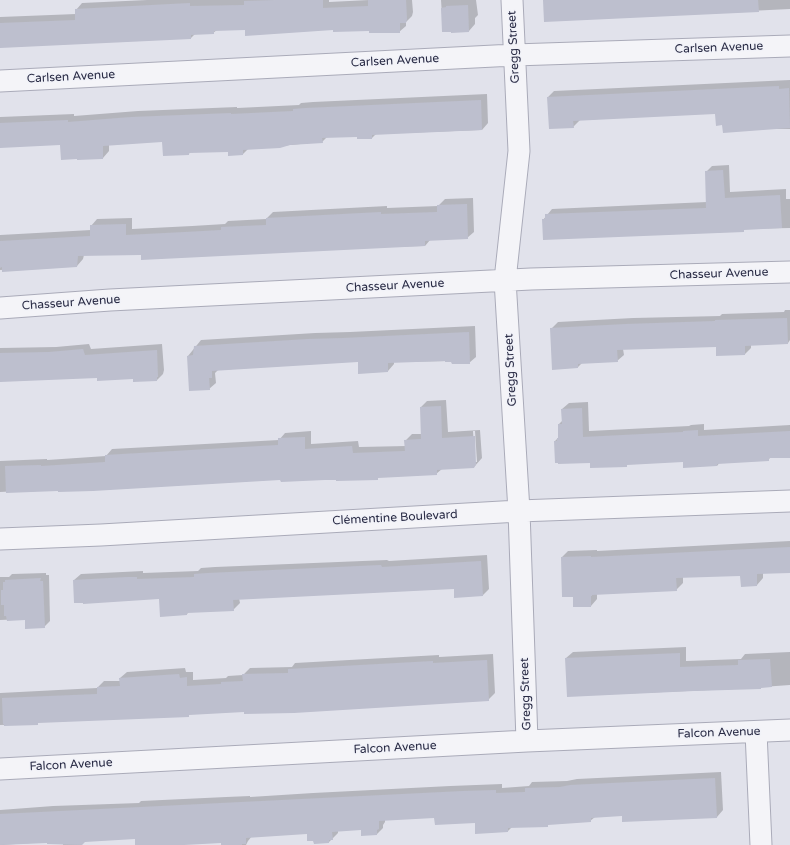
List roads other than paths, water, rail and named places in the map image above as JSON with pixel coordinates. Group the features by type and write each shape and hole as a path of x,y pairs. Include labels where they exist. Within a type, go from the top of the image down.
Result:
{"street":[{"name":"Gregg Street","path":"512,0 519,151 505,280 519,511 527,741"},
{"name":"Carlsen Avenue","path":"0,81 514,55 790,46"},
{"name":"Chasseur Avenue","path":"0,308 110,300 505,280 790,272"},
{"name":"Clémentine Boulevard","path":"0,539 109,535 519,511 790,501"},
{"name":"Falcon Avenue","path":"0,769 527,741 790,730"},
{"path":"756,732 761,845"}]}
